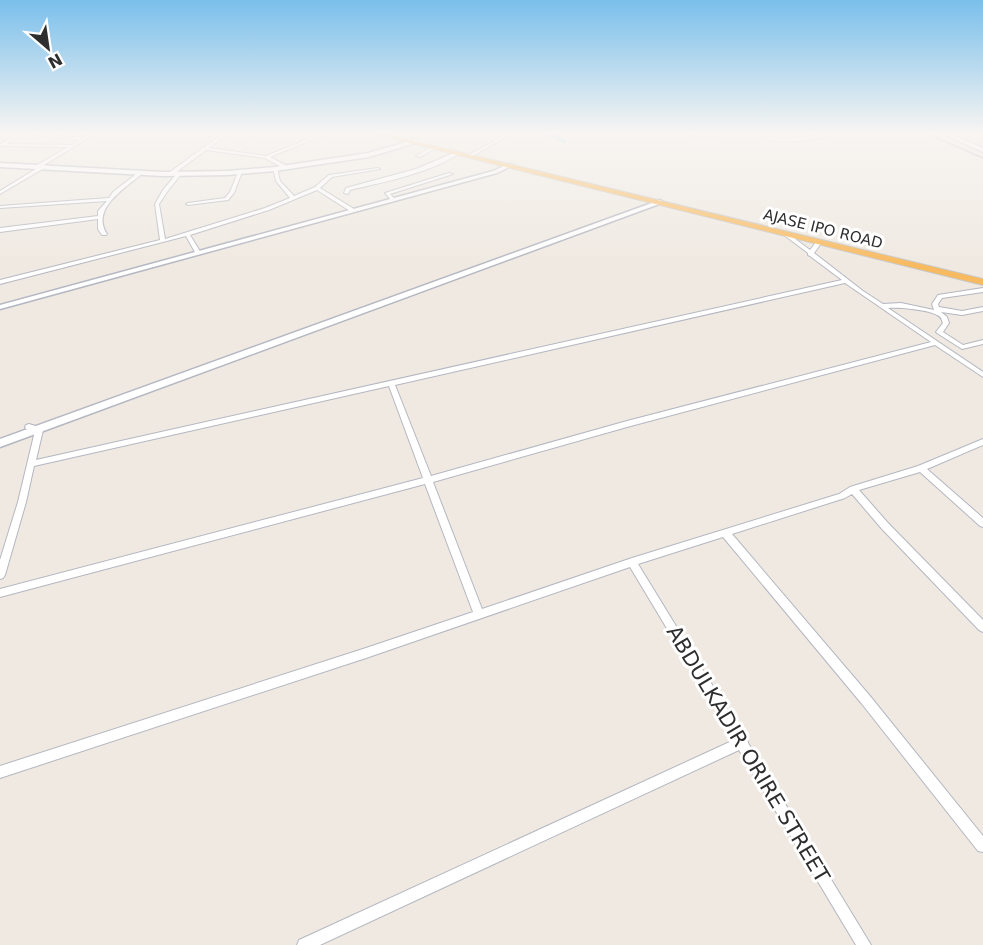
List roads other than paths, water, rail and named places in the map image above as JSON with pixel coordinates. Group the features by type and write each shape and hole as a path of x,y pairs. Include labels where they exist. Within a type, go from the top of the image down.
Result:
{"highway":[{"name":"AJASE IPO ROAD","path":"562,178 983,282"},
{"name":"AJASE IPO ROAD","path":"572,178 983,276"}],"street":[{"path":"0,193 23,178"},
{"path":"104,234 101,211 109,198 134,178"},
{"path":"163,241 157,204 176,178"},
{"path":"188,204 226,199 232,193 238,178"},
{"path":"277,178 293,198"},
{"path":"0,282 163,241 254,213 317,188 326,178"},
{"path":"346,193 348,189 387,178"},
{"path":"393,199 387,193 437,178"},
{"path":"0,307 472,178"},
{"path":"317,188 352,210"},
{"path":"0,207 109,198"},
{"path":"0,443 641,206 649,200"},
{"path":"0,437 34,429 660,202"},
{"path":"249,207 254,213"},
{"path":"0,230 100,217"},
{"path":"187,234 198,253"},
{"path":"786,234 845,281 983,375"},
{"path":"810,254 819,242"},
{"path":"32,464 845,281"},
{"path":"982,343 962,347 939,332 946,323 935,304 940,296 983,290"},
{"path":"882,306 902,305 932,312 937,310 963,313 983,309"},
{"path":"0,593 627,424 936,344"},
{"path":"392,383 479,614"},
{"path":"0,575 32,464 34,429"},
{"path":"0,772 632,562 842,496 853,489 921,468 983,442"},
{"path":"921,468 983,523"},
{"path":"853,489 885,526 983,627"},
{"path":"726,534 866,700 983,846"},
{"name":"ABDULKADIR ORIRE STREET","path":"632,562 864,945"},
{"path":"304,945 743,742"}]}
